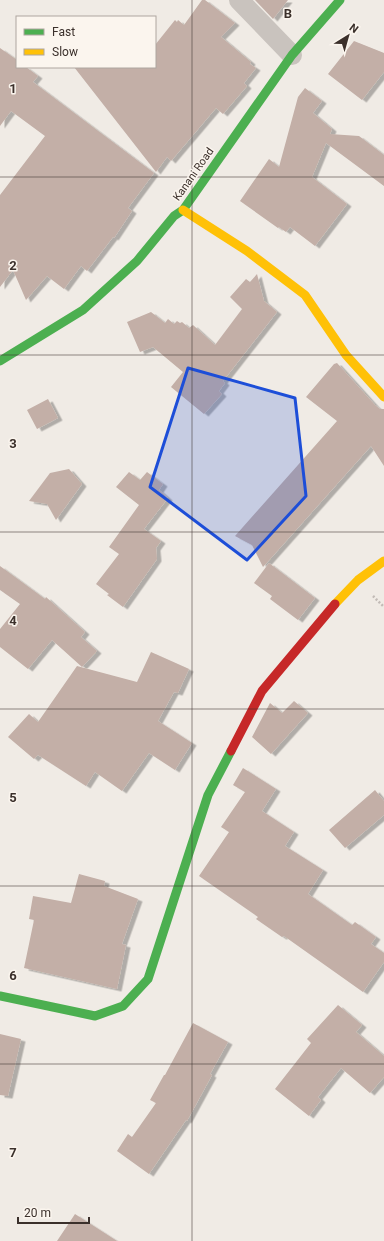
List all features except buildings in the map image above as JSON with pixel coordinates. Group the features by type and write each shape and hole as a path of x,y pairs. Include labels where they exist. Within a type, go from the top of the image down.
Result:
{"street":[{"path":"239,0 292,55"},
{"name":"Kanani Road","path":"0,361 83,310 137,261 174,216 182,210 292,55 340,0"},
{"path":"182,210 247,251 305,295 346,355 384,397"},
{"path":"0,996 95,1016 123,1006 148,979 208,795 262,691 335,604 358,580 384,561"}],"highlighted area":[{"path":"188,368 295,398 306,496 247,560 150,487"}],"traffic: fast":[{"path":"0,361 83,310 137,261 174,216 183,210 292,55 340,0"},
{"path":"0,996 95,1016 123,1006 148,979 208,795 231,751"}],"traffic: slow":[{"path":"183,210 247,251 305,295 346,355 384,397"},
{"path":"335,604 358,580 384,561"}],"traffic: jam":[{"path":"231,751 262,691 335,604"}]}
